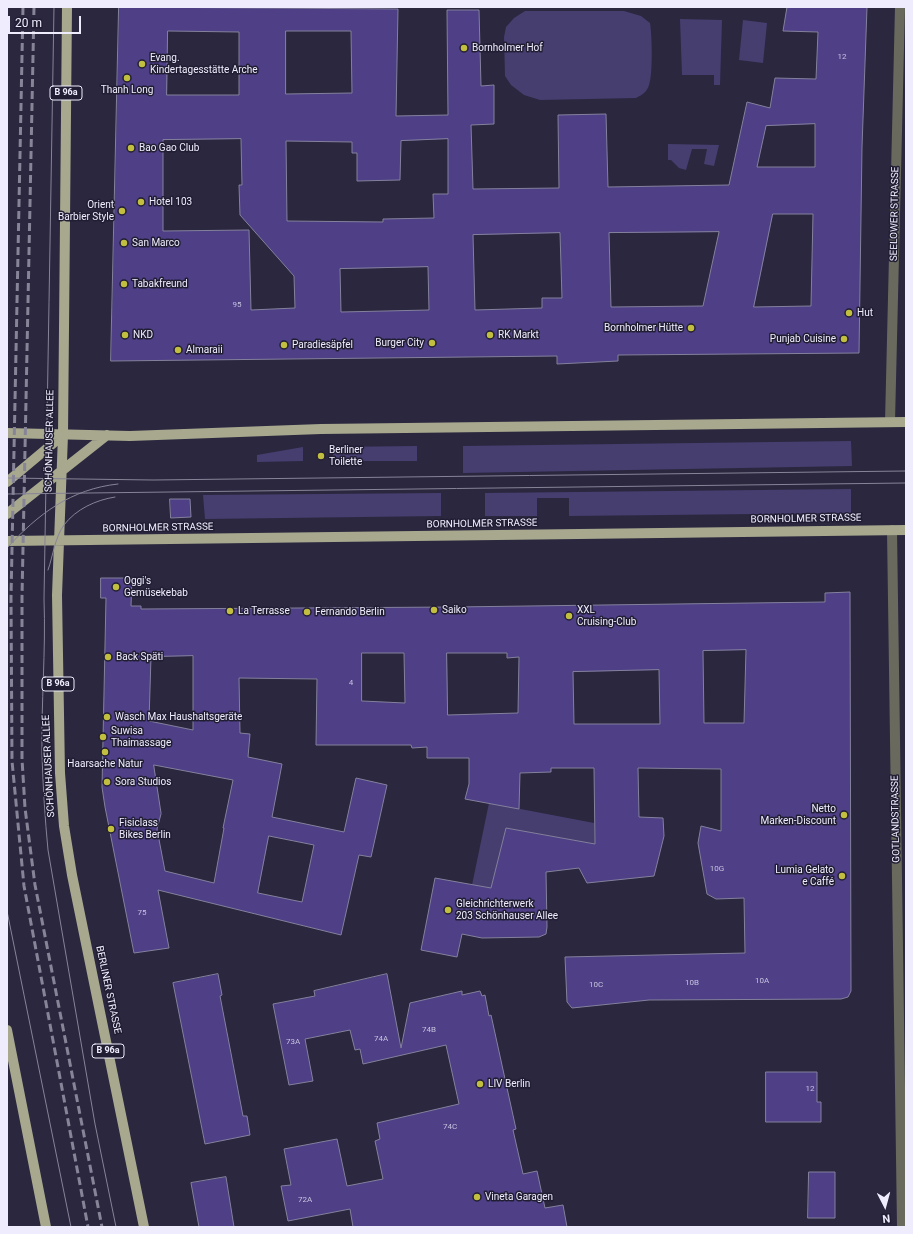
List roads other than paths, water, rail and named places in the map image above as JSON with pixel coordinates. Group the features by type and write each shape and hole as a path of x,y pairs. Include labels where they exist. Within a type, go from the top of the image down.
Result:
{"main road":[{"name":"SCHÖNHAUSER ALLEE","path":"67,7 63,435 57,596 60,773 64,826 72,875"},
{"path":"7,433 107,435 320,429 906,422"},
{"path":"7,482 63,435"},
{"path":"7,514 107,435"},
{"name":"BORNHOLMER STRASSE","path":"7,541 906,530"},
{"name":"BERLINER STRASSE","path":"72,875 144,1227"},
{"path":"7,1030 46,1227"}],"street":[{"name":"SEELOWER STRASSE","path":"890,422 900,7"},
{"name":"GOTLANDSTRASSE","path":"892,530 894,764 903,1025 902,1227"}],"tram line":[{"path":"54,7 42,736 43,779 48,850 95,1124 116,1227"},
{"path":"7,478 153,480 906,471"},
{"path":"7,494 906,483"},
{"path":"7,548 31,524 56,505 85,491 118,484"},
{"path":"48,570 58,535 69,519 87,506 101,500 115,497"},
{"path":"7,911 71,1227"}],"railway":[{"path":"23,7 11,598 12,761 24,886 88,1227"},
{"path":"34,7 22,597 22,759 25,808 35,885 102,1227"}],"place":[{"name":"Bornholmer Hof","path":"464,48"},
{"name":"Evang. Kindertagesstätte Arche","path":"142,64"},
{"name":"Thanh Long","path":"127,78"},
{"name":"Bao Gao Club","path":"131,148"},
{"name":"Hotel 103","path":"141,202"},
{"name":"Orient Barbier Style","path":"122,211"},
{"name":"San Marco","path":"124,243"},
{"name":"Tabakfreund","path":"124,284"},
{"name":"Hut","path":"849,313"},
{"name":"Bornholmer Hütte","path":"691,328"},
{"name":"NKD","path":"125,335"},
{"name":"RK Markt","path":"490,335"},
{"name":"Punjab Cuisine","path":"844,339"},
{"name":"Burger City","path":"432,343"},
{"name":"Paradiesäpfel","path":"284,345"},
{"name":"Almaraii","path":"178,350"},
{"name":"Berliner Toilette","path":"321,456"},
{"name":"Oggi's Gemüsekebab","path":"116,587"},
{"name":"Saiko","path":"434,610"},
{"name":"La Terrasse","path":"230,611"},
{"name":"Fernando Berlin","path":"307,612"},
{"name":"XXL Cruising-Club","path":"569,616"},
{"name":"Back Späti","path":"108,657"},
{"name":"Wasch Max Haushaltsgeräte","path":"107,717"},
{"name":"Suwisa Thaimassage","path":"103,737"},
{"name":"Haarsache Natur","path":"105,752"},
{"name":"Sora Studios","path":"107,782"},
{"name":"Netto Marken-Discount","path":"844,815"},
{"name":"Fisiclass Bikes Berlin","path":"111,829"},
{"name":"Lumia Gelato e Caffé","path":"842,876"},
{"name":"Gleichrichterwerk 203 Schönhauser Allee","path":"448,910"},
{"name":"LIV Berlin","path":"480,1084"},
{"name":"Vineta Garagen","path":"477,1197"}]}
